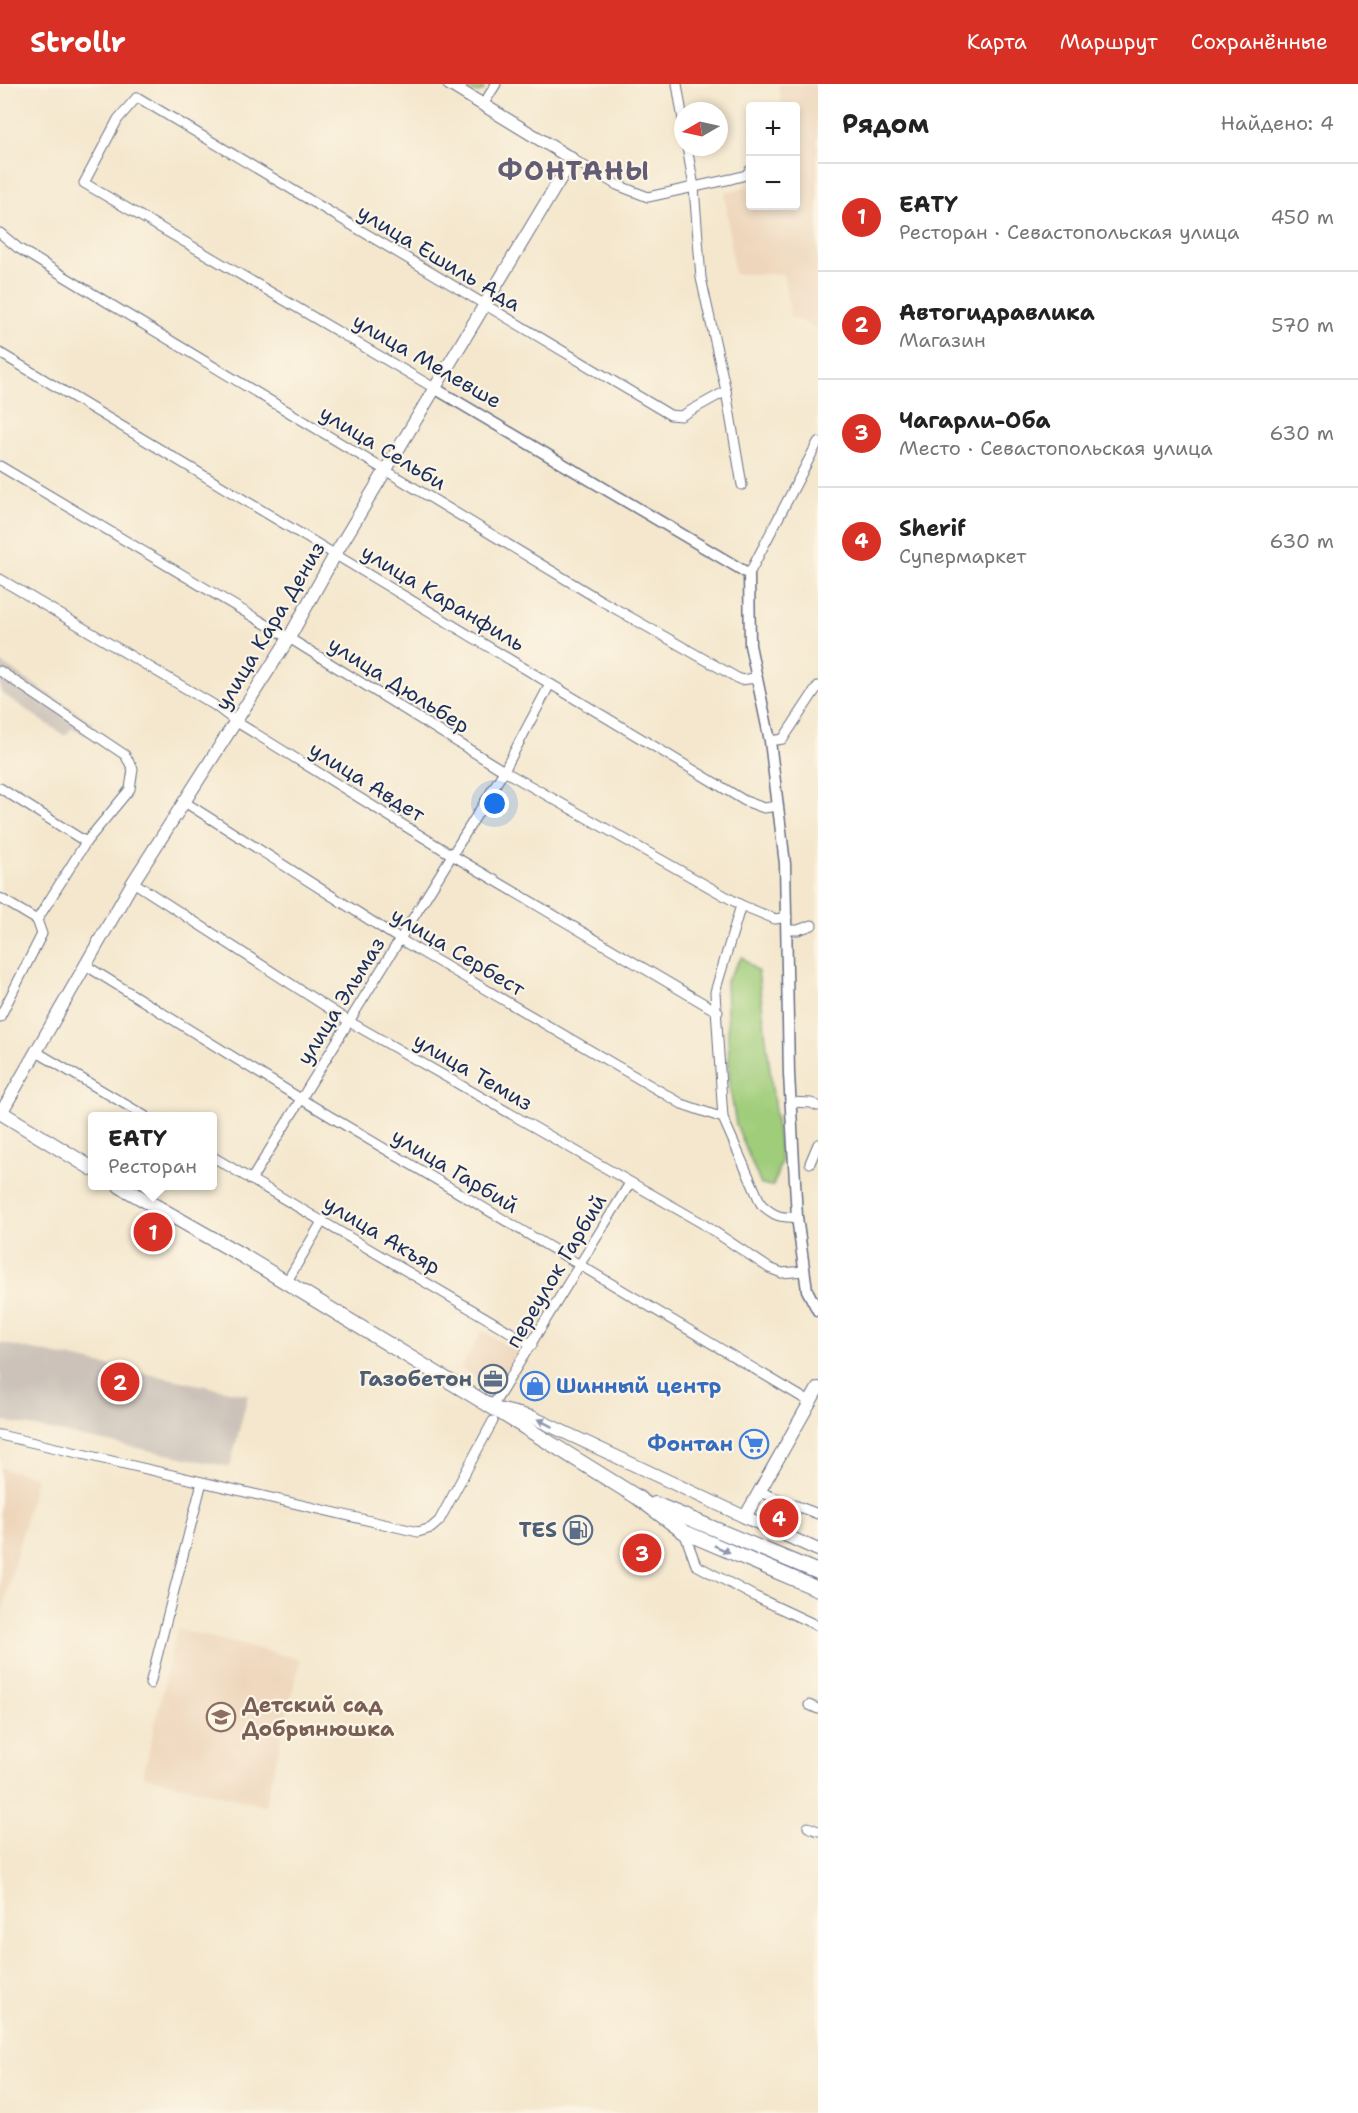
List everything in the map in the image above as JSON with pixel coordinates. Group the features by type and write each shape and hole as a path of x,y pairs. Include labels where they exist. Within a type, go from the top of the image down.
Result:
{"main road":[{"path":"449,84 572,159"},
{"name":"улица Кара Дениз","path":"0,1112 133,882 289,638 385,470 436,389 572,159"},
{"path":"0,1112 88,1166"},
{"path":"128,1190 286,1283 493,1414 539,1438 636,1497 684,1532 818,1589"},
{"path":"745,1517 818,1388"},
{"path":"493,1414 532,1417 712,1503 818,1550"},
{"path":"539,1438 595,1448"},
{"path":"712,1503 732,1507 746,1505 760,1492"},
{"path":"760,1492 757,1513 771,1530"},
{"path":"636,1497 818,1572"}],"street":[{"path":"483,105 496,84"},
{"path":"677,84 680,102"},
{"name":"улица Ешиль Ада","path":"84,183 118,119 136,97 670,415 681,416 726,391"},
{"path":"689,156 694,187 701,278 726,391 742,485"},
{"path":"572,159 639,195 659,196 746,175"},
{"name":"улица Мелевше","path":"84,183 749,574"},
{"name":"улица Сельби","path":"0,233 18,248 67,279 600,600 741,680 755,678"},
{"name":"улица Каранфиль","path":"0,352 745,801 764,808 778,806"},
{"path":"818,442 749,574 750,645 755,678 770,741 785,864 790,1102 798,1217 807,1290 818,1311"},
{"name":"улица Дюльбер","path":"0,466 289,638 504,771 741,905 774,919 787,918"},
{"name":"улица Авдет","path":"0,579 214,705 235,721 452,855 718,1012"},
{"path":"0,671 126,755 133,769 130,789 86,842 37,920"},
{"name":"улица Эльмаз","path":"251,1180 504,771 550,684"},
{"path":"770,741 783,739 818,686"},
{"path":"0,788 86,842"},
{"name":"улица Сербест","path":"183,801 400,940 682,1104 723,1118"},
{"name":"улица Темиз","path":"133,882 350,1022 699,1222 769,1269 782,1273 804,1271"},
{"path":"0,898 37,920 42,934 0,1017"},
{"path":"741,905 715,992 723,1118 761,1204 772,1215 783,1218 798,1217"},
{"path":"787,930 798,930 812,925"},
{"name":"улица Гарбий","path":"85,965 301,1099 810,1402"},
{"path":"34,1051 138,1112"},
{"path":"790,1102 811,1103 818,1106"},
{"path":"810,1163 818,1144"},
{"name":"улица Акъяр","path":"217,1159 532,1345"},
{"name":"переулок Гарбий","path":"0,1435 418,1532 431,1528 439,1521 493,1414 532,1345 630,1182"},
{"path":"286,1283 323,1220"},
{"path":"150,1684 201,1486"},
{"path":"760,1492 818,1514"},
{"path":"684,1532 693,1560 700,1567 818,1626"}],"shaded area":[{"path":"778,84 818,84 818,329 791,317 783,274 734,274 725,192 746,187 746,210 800,210 800,102 781,102"},
{"path":"0,662 93,723 86,735 72,728 65,736 0,692"},
{"path":"482,1331 517,1352 495,1388 461,1368"},
{"path":"0,1343 248,1395 230,1467 0,1420"},
{"path":"0,1468 36,1477 0,1622"},
{"name":"Детский сад Добрынюшка","path":"177,1629 300,1659 265,1806 143,1776"}],"green space":[{"path":"459,84 481,84 484,91 477,93"},
{"path":"742,957 758,972 781,1161 773,1186 761,1185 736,1124 730,1089 726,981"}],"place":[{"name":"EАTY","path":"153,1232"},
{"name":"Газобетон","path":"493,1379"},
{"name":"Автогидравлика","path":"120,1382"},
{"name":"Шинный центр","path":"535,1386"},
{"name":"Фонтан","path":"754,1444"},
{"name":"Sherif","path":"779,1518"},
{"name":"TES","path":"578,1530"},
{"name":"Чагарли-Оба","path":"642,1553"},
{"name":"Детский сад Добрынюшка","path":"221,1717"}],"district":[{"name":"ФОНТАНЫ","path":"574,170"}]}
